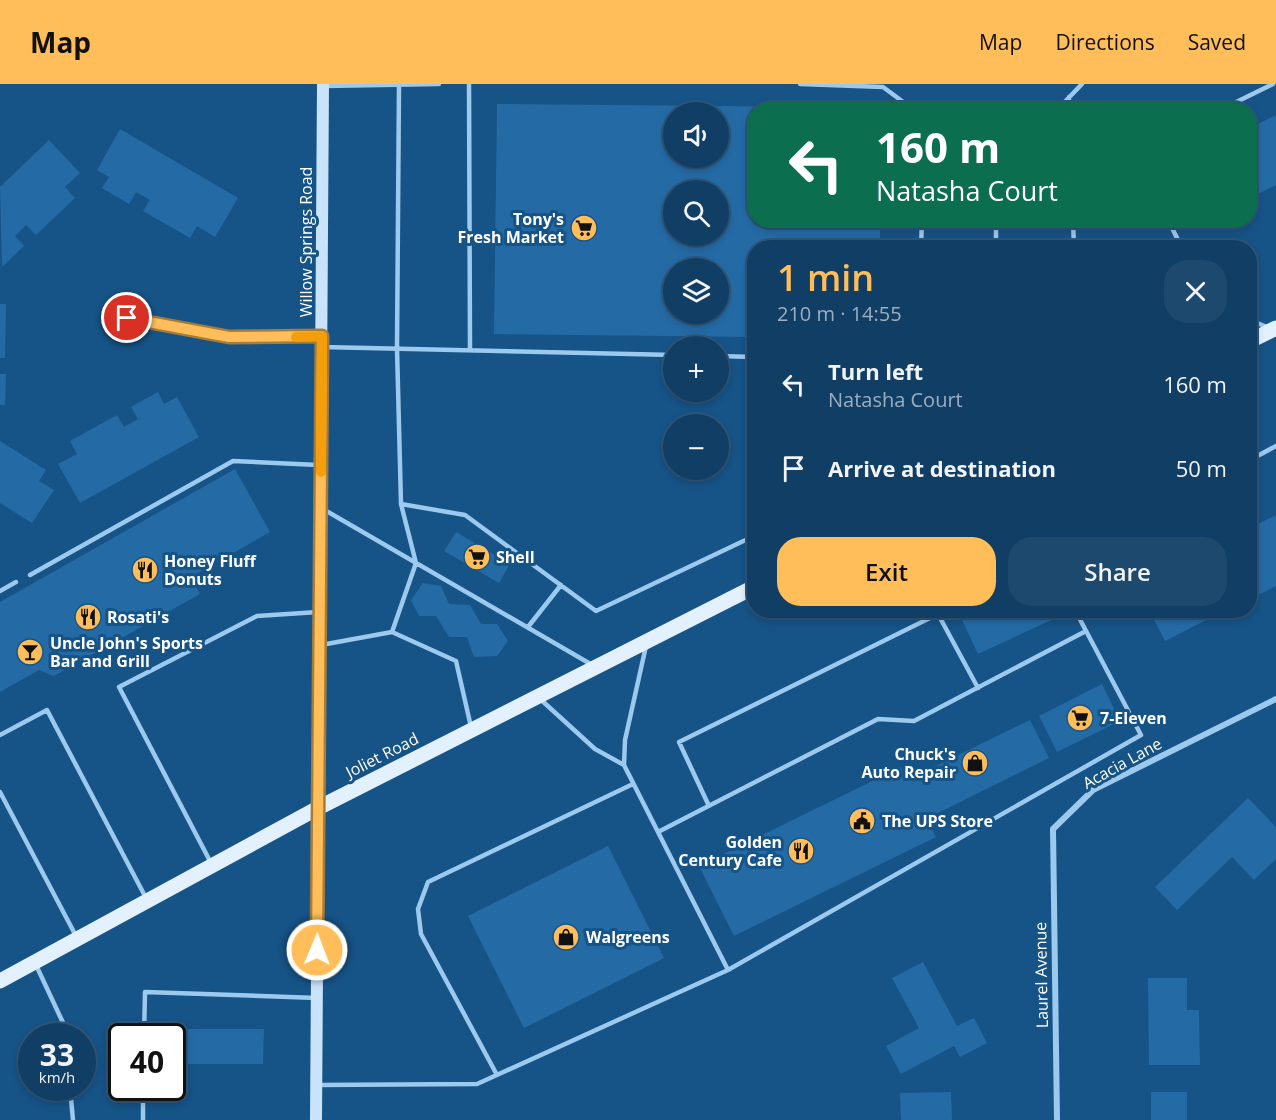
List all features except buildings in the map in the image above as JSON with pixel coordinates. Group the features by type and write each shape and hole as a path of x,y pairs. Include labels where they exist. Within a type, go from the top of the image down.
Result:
{"main road":[{"name":"Willow Springs Road","path":"316,1120 323,85"},
{"path":"1257,337 1274,328"},
{"name":"Joliet Road","path":"0,981 318,808 747,591"}],"street":[{"path":"105,314 229,337 322,341"},
{"name":"Acacia Lane","path":"1053,829 1092,790 1276,699"},
{"name":"Laurel Avenue","path":"1053,829 1057,1120"}],"lane":[{"path":"323,85 439,84"},
{"path":"469,84 470,350"},
{"path":"800,84 883,87 903,102"},
{"path":"1064,102 1082,84"},
{"path":"1236,102 1273,84"},
{"path":"392,632 416,563 400,504 397,348 399,85"},
{"path":"1069,97 1069,102"},
{"path":"1257,322 1274,328"},
{"path":"322,341 397,348 663,355"},
{"path":"729,356 747,357"},
{"path":"1257,456 1276,446"},
{"path":"30,576 233,461 321,465"},
{"path":"400,504 465,515 596,611 747,539"},
{"path":"321,508 596,667"},
{"path":"0,591 16,582"},
{"path":"528,627 561,585"},
{"path":"213,865 119,687 257,616 320,612"},
{"path":"709,806 679,742 930,618"},
{"path":"940,618 978,688"},
{"path":"316,1085 477,1084 728,970 1141,735 1079,618"},
{"path":"658,832 878,719 914,721 1086,631"},
{"path":"319,645 392,632 456,661 471,730"},
{"path":"647,641 625,740 624,765 728,970"},
{"path":"537,696 595,749 624,765"},
{"path":"0,735 47,710 148,901"},
{"path":"497,1075 421,934 418,909 428,882 633,784"},
{"path":"0,792 77,939"},
{"path":"35,962 63,1023"},
{"path":"144,1023 145,992 317,998"},
{"path":"71,1101 73,1120"},
{"path":"143,1101 143,1120"}],"slow traffic":[{"path":"296,337 322,336 321,472"}],"place":[{"name":"Tony's Fresh Market","path":"584,228"},
{"name":"Shell","path":"477,557"},
{"name":"Honey Fluff Donuts","path":"145,570"},
{"name":"Rosati's","path":"88,617"},
{"name":"Uncle John's Sports Bar and Grill","path":"30,652"},
{"name":"7-Eleven","path":"1080,718"},
{"name":"Chuck's Auto Repair","path":"975,763"},
{"name":"The UPS Store","path":"862,821"},
{"name":"Golden Century Cafe","path":"801,851"},
{"name":"Walgreens","path":"566,937"}],"route":[{"path":"127,318 229,337 322,336 317,950"}]}
